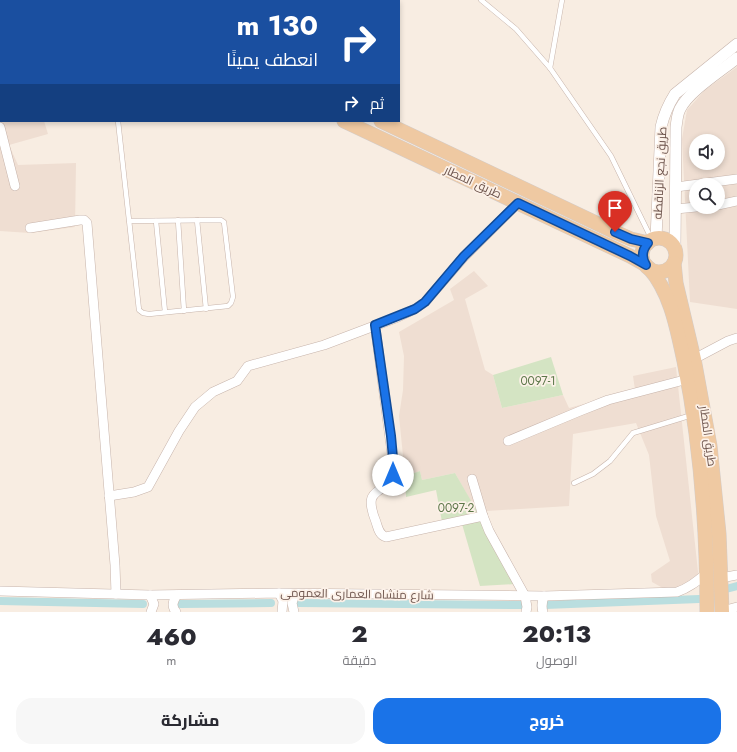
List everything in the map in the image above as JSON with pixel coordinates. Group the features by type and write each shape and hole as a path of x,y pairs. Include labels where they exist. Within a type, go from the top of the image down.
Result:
{"main road":[{"name":"طريق المطار","path":"346,122 630,256 648,266 659,281 666,296 676,326 694,414 703,488 707,573 707,612"},
{"name":"طريق المطار","path":"383,122 615,232 631,239 652,240"},
{"path":"661,238 670,242 675,256 671,267 658,272 648,266 644,261 643,251 652,240 661,238"},
{"name":"طريق المطار","path":"675,256 676,283 703,402 712,460 719,534 722,612"}],"street":[{"name":"طريق نجع الزناقطه","path":"652,240 661,143 661,127 668,104 675,94 737,44"},
{"name":"طريق نجع الزناقطه","path":"675,256 677,118 685,101 737,58"},
{"path":"0,127 15,186"},
{"path":"661,143 676,144"},
{"path":"676,187 737,179"},
{"path":"725,204 737,201"},
{"path":"109,496 148,488 179,432 195,407 213,392 237,381 248,366 324,345 415,309 425,302 464,256 518,203"},
{"path":"676,209 689,208"},
{"path":"30,228 80,220 84,220 87,224 115,565 116,594"},
{"path":"375,325 394,469 393,475 387,484 372,495 370,503 380,534 386,537 483,516"},
{"path":"694,359 737,338"},
{"path":"508,441 608,400 688,379"},
{"path":"472,478 483,516 496,545 525,596 527,601 526,612"},
{"name":"شارع منشاه العمارى العمومى","path":"0,591 150,595 279,593 544,596 677,592 694,584 707,573"},
{"path":"721,578 737,575"},
{"path":"279,593 283,601 282,612"},
{"path":"294,594 292,603 294,612"},
{"path":"150,595 154,604 151,612"},
{"path":"176,612 172,604 177,595"},
{"path":"543,612 542,602 544,596"},
{"path":"722,612 737,607"}],"lane":[{"path":"481,0 516,30 550,68 611,156 652,240"},
{"path":"550,68 562,0"},
{"path":"118,122 129,221 139,310 145,314 228,306 233,300 224,222 221,220 129,221"},
{"path":"178,220 184,310"},
{"path":"197,220 206,308"},
{"path":"156,221 165,312"},
{"path":"574,483 593,474 610,461 628,438 637,431 694,414"}],"shaded area":[{"path":"737,67 737,309 690,302 682,139 687,110 705,90"},
{"path":"0,122 44,122 48,134 9,145 18,165 76,163 75,227 30,233 0,231"},
{"path":"474,271 488,286 465,299 485,370 493,375 502,408 563,395 569,408 635,390 633,376 676,367 699,581 670,592 652,582 651,574 670,561 656,516 649,455 636,423 573,434 569,506 487,511 470,500 455,473 422,480 420,471 405,476 399,416 403,390 404,356 399,332 454,300 450,289"}],"green space":[{"name":"0097-1","path":"551,357 563,395 502,408 493,375"},
{"name":"0097-2","path":"420,471 422,480 455,473 485,525 516,584 480,586 462,524 443,527 436,490 406,497 405,476"}],"waterway":[{"path":"726,589 737,586"},
{"path":"545,605 699,599"},
{"path":"0,601 143,604"},
{"path":"180,604 271,603"},
{"path":"298,603 521,605"}],"route":[{"path":"393,475 394,469 391,436 375,325 398,317 415,309 425,302 464,256 518,203 646,265 643,251 648,243 631,239 615,232"}]}
